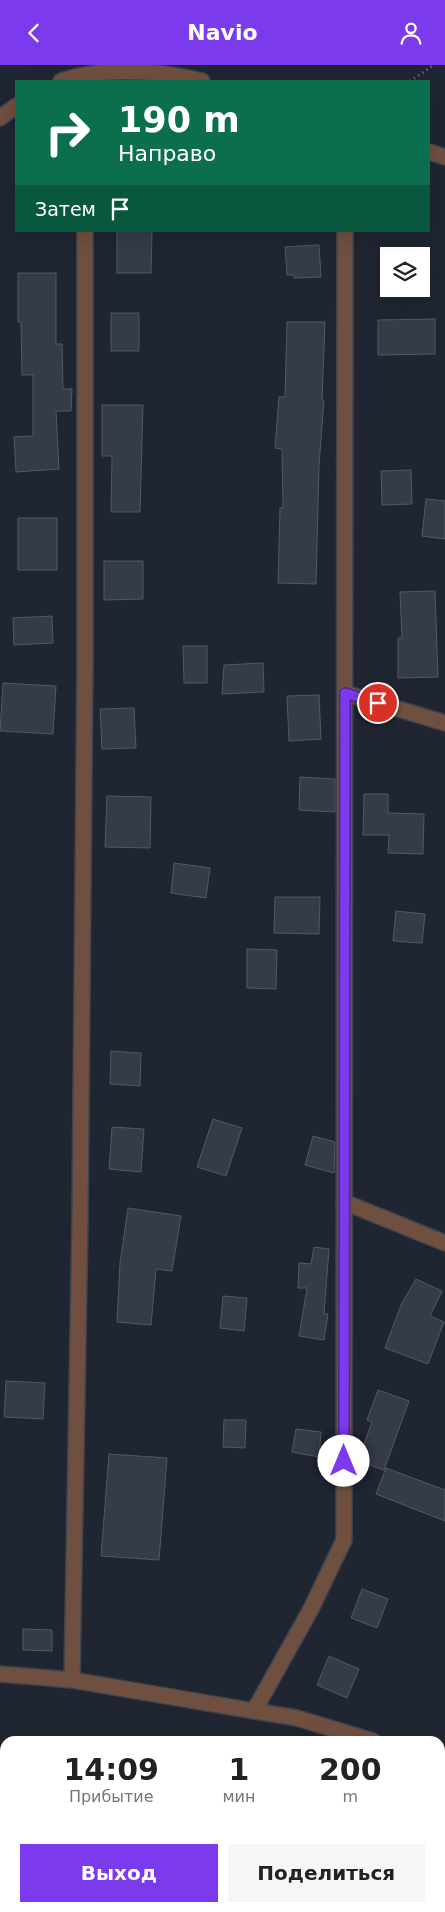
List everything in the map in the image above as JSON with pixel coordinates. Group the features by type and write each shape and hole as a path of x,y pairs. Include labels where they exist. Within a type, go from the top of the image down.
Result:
{"street":[{"path":"69,80 130,70 195,80"},
{"path":"0,118 15,107"},
{"path":"430,152 445,157"},
{"path":"72,1680 85,659 85,232"},
{"path":"254,1711 311,1609 344,1540 346,232"},
{"path":"345,693 445,723"},
{"path":"344,1202 445,1243"},
{"path":"0,1674 72,1680 297,1718 356,1736"}],"path":[{"path":"412,80 434,65"}],"building":[{"path":"117,232 152,232 151,273 117,273"},
{"path":"319,245 321,277 294,278 294,275 287,275 285,247"},
{"path":"18,273 56,273 56,344 62,344 63,389 72,389 71,411 56,411 59,469 16,472 14,437 33,436 33,375 22,375 21,322 18,322"},
{"path":"111,313 139,313 139,351 111,351"},
{"path":"435,319 435,354 378,355 378,320"},
{"path":"287,322 325,322 322,400 324,400 319,465 316,584 278,583 280,508 283,508 282,449 275,448 279,397 285,397"},
{"path":"102,405 143,405 140,512 111,512 112,456 102,456"},
{"path":"411,470 412,504 382,505 381,471"},
{"path":"426,499 445,501 445,539 422,536"},
{"path":"18,518 57,518 57,570 18,570"},
{"path":"104,561 143,561 143,599 104,600"},
{"path":"435,591 438,677 398,678 398,638 402,638 400,592"},
{"path":"52,616 53,643 14,645 13,618"},
{"path":"183,646 207,646 207,683 184,683"},
{"path":"263,663 264,692 222,694 224,665"},
{"path":"3,683 56,686 53,734 0,731"},
{"path":"319,695 321,739 289,741 287,696"},
{"path":"134,708 136,748 102,749 100,709"},
{"path":"300,777 335,779 335,812 299,810"},
{"path":"364,794 388,794 388,813 424,814 423,854 388,853 389,835 363,835"},
{"path":"107,796 151,797 150,848 105,847"},
{"path":"174,863 210,868 206,898 171,893"},
{"path":"275,897 320,897 319,934 274,933"},
{"path":"396,911 425,914 422,943 393,941"},
{"path":"247,949 277,950 276,989 247,988"},
{"path":"111,1051 141,1053 140,1086 110,1084"},
{"path":"213,1119 242,1128 226,1176 197,1167"},
{"path":"112,1127 144,1129 141,1172 109,1169"},
{"path":"313,1136 335,1142 334,1173 305,1165"},
{"path":"128,1208 181,1216 172,1271 156,1269 151,1325 117,1322 120,1263"},
{"path":"314,1247 329,1249 324,1314 328,1314 324,1340 299,1336 307,1288 298,1288 299,1263 311,1264"},
{"path":"416,1279 442,1291 430,1316 444,1322 428,1364 385,1348 401,1305"},
{"path":"223,1296 247,1298 244,1331 220,1328"},
{"path":"6,1381 45,1383 43,1419 4,1417"},
{"path":"378,1390 409,1401 384,1470 358,1461 372,1422 367,1420"},
{"path":"224,1420 246,1420 245,1448 223,1447"},
{"path":"296,1429 321,1432 319,1457 292,1452"},
{"path":"109,1454 167,1458 159,1560 101,1556"},
{"path":"386,1468 445,1490 445,1521 376,1494"},
{"path":"362,1589 388,1599 377,1628 351,1618"},
{"path":"23,1629 52,1630 52,1651 23,1650"},
{"path":"329,1656 359,1669 347,1698 317,1685"}],"route":[{"path":"344,1461 345,693 378,703"}]}
